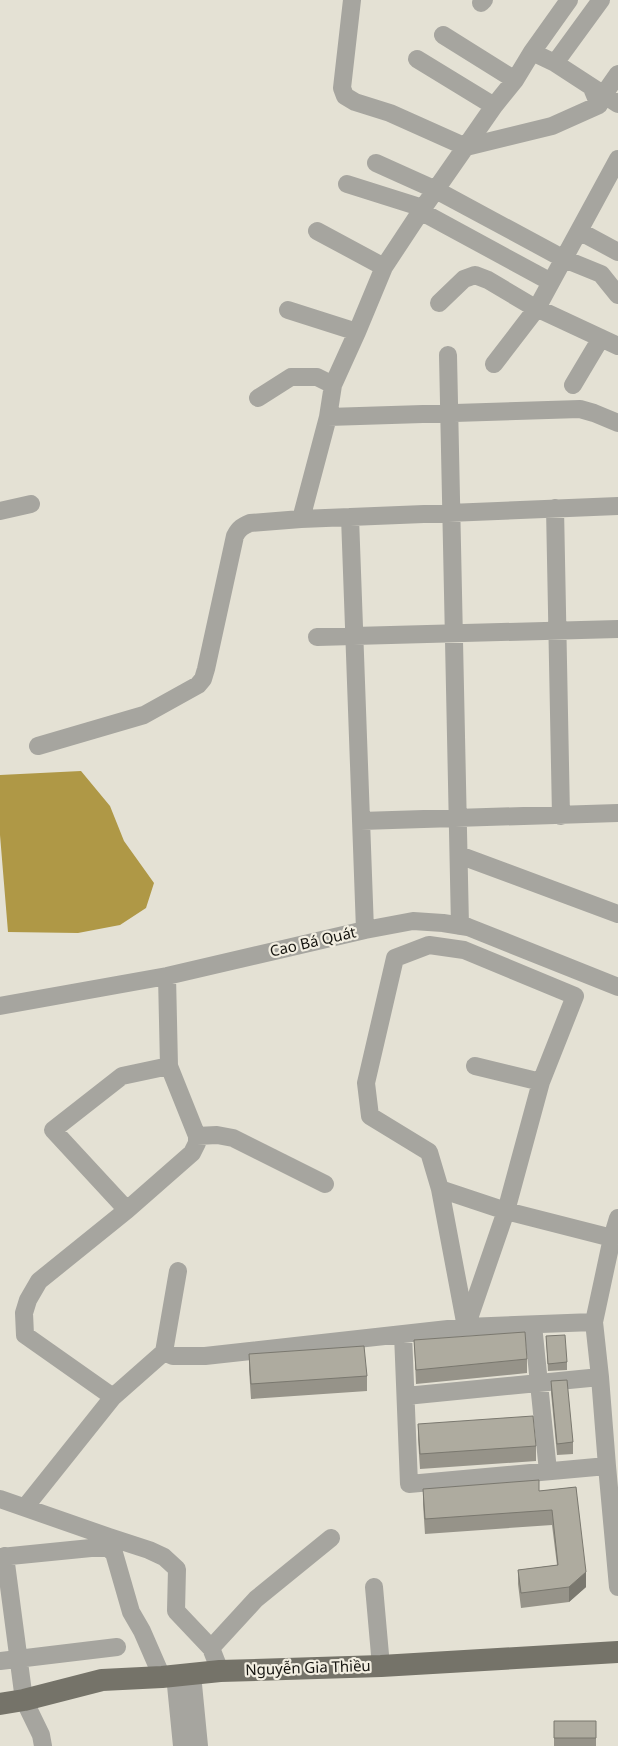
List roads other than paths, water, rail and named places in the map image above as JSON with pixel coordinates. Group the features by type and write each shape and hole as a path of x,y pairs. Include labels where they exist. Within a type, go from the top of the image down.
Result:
{"main road":[{"name":"Nguyễn Gia Thiều","path":"0,1704 24,1700 102,1680 220,1671 381,1666 618,1652"}],"street":[{"path":"352,0 342,88 345,96 355,102 390,113 466,148 552,126 599,105 618,74"},
{"path":"301,519 328,417 333,384 384,267 494,106 516,80 532,52 570,0"},
{"path":"555,63 602,0"},
{"path":"443,35 516,80"},
{"path":"532,52 555,63 604,95"},
{"path":"417,59 494,106"},
{"path":"494,364 537,308 618,159"},
{"path":"376,163 436,190 564,258 601,274 618,295"},
{"path":"347,184 423,210 551,282"},
{"path":"317,231 384,267"},
{"path":"579,231 618,252"},
{"path":"439,303 464,280 475,275 488,280 537,308 618,346"},
{"path":"288,310 357,332"},
{"path":"573,385 600,338"},
{"path":"448,355 460,926"},
{"path":"258,398 291,377 317,377 333,384"},
{"path":"328,417 580,409 594,412 618,423"},
{"path":"0,510 31,504"},
{"path":"38,746 144,715 198,685 203,679 206,669 235,536 241,527 250,523 452,512 618,506"},
{"path":"555,508 561,816"},
{"path":"350,517 365,930"},
{"path":"317,637 618,629"},
{"path":"361,820 618,813"},
{"path":"459,855 618,914"},
{"name":"Cao Bá Quát","path":"0,1006 168,976 365,930 413,922 443,922 468,927 618,987"},
{"path":"429,945 464,950 575,996 541,1082 506,1211 466,1327 440,1189 430,1152 370,1116 366,1083 395,958 429,945"},
{"path":"113,1397 25,1335 24,1313 28,1300 39,1282 127,1210 192,1153 197,1143 197,1136 169,1066 168,976"},
{"path":"127,1210 54,1130 122,1076 169,1066"},
{"path":"476,1066 541,1082"},
{"path":"197,1136 216,1135 233,1138 325,1184"},
{"path":"440,1189 506,1211 612,1238"},
{"path":"618,1218 594,1322 618,1587"},
{"path":"26,1506 113,1397 164,1352 178,1271"},
{"path":"164,1352 173,1356 205,1356 466,1327 594,1322"},
{"path":"533,1325 548,1471"},
{"path":"403,1334 409,1484 606,1466"},
{"path":"406,1396 600,1377"},
{"path":"0,1498 150,1550 164,1557 177,1569 176,1611 211,1648 220,1671"},
{"path":"211,1648 256,1599 331,1538"},
{"path":"43,1746 41,1735 24,1700 3,1557 108,1548 114,1553 131,1612 142,1631 176,1675 199,1746"},
{"path":"374,1587 381,1666"},
{"path":"0,1661 117,1647"},
{"path":"176,1675 182,1746"}]}
